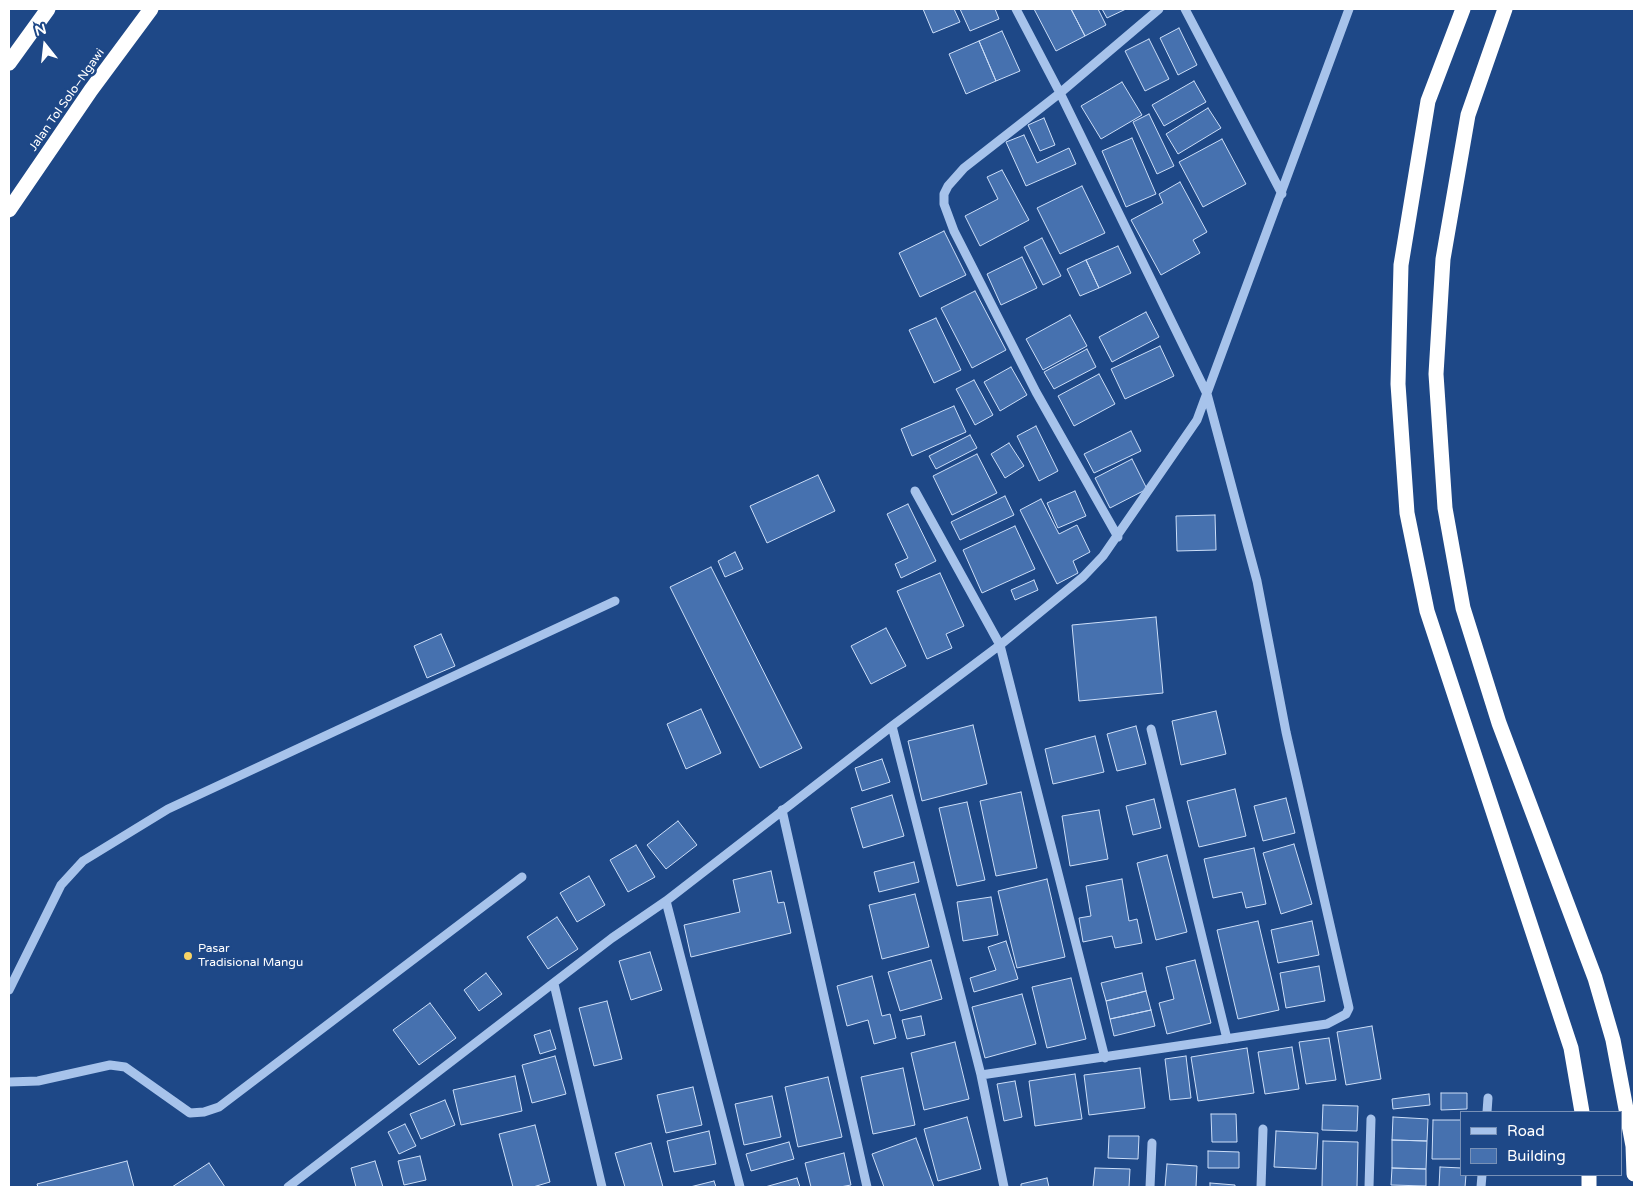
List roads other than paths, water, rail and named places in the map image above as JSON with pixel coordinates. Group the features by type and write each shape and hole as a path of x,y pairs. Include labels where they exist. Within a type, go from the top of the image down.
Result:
{"highway":[{"path":"9,63 48,9"},
{"name":"Jalan Tol Solo–Ngawi","path":"9,210 151,9"},
{"path":"1463,9 1428,101 1401,265 1398,384 1407,513 1427,611 1571,1048 1582,1111"},
{"path":"1505,9 1468,115 1443,259 1436,374 1445,508 1463,608 1499,723 1595,978 1613,1040 1633,1146 1634,1174"}],"street":[{"path":"981,1075 1327,1024 1346,1014 1349,1008 1286,732 1257,581 1207,394 1060,93 1016,9"},
{"path":"1118,536 1036,392 954,231 944,204 944,194 948,186 964,168 1060,93 1159,9"},
{"path":"1185,9 1282,194"},
{"path":"288,1187 612,938 666,901 892,726 1000,646 1083,577 1103,556 1197,420 1349,9"},
{"path":"915,490 1000,646 1105,1058"},
{"path":"9,990 61,885 83,861 168,810 615,601"},
{"path":"892,726 981,1075 1004,1187"},
{"path":"1151,729 1227,1039"},
{"path":"782,810 867,1187"},
{"path":"9,1082 38,1081 110,1065 125,1067 190,1113 204,1112 219,1107 522,877"},
{"path":"666,901 740,1187"},
{"path":"554,984 602,1187"},
{"path":"1487,1111 1488,1098"},
{"path":"1369,1187 1371,1119"},
{"path":"1261,1187 1263,1129"},
{"path":"1150,1187 1152,1143"}],"place":[{"name":"Pasar Tradisional Mangu","path":"188,956"}]}
